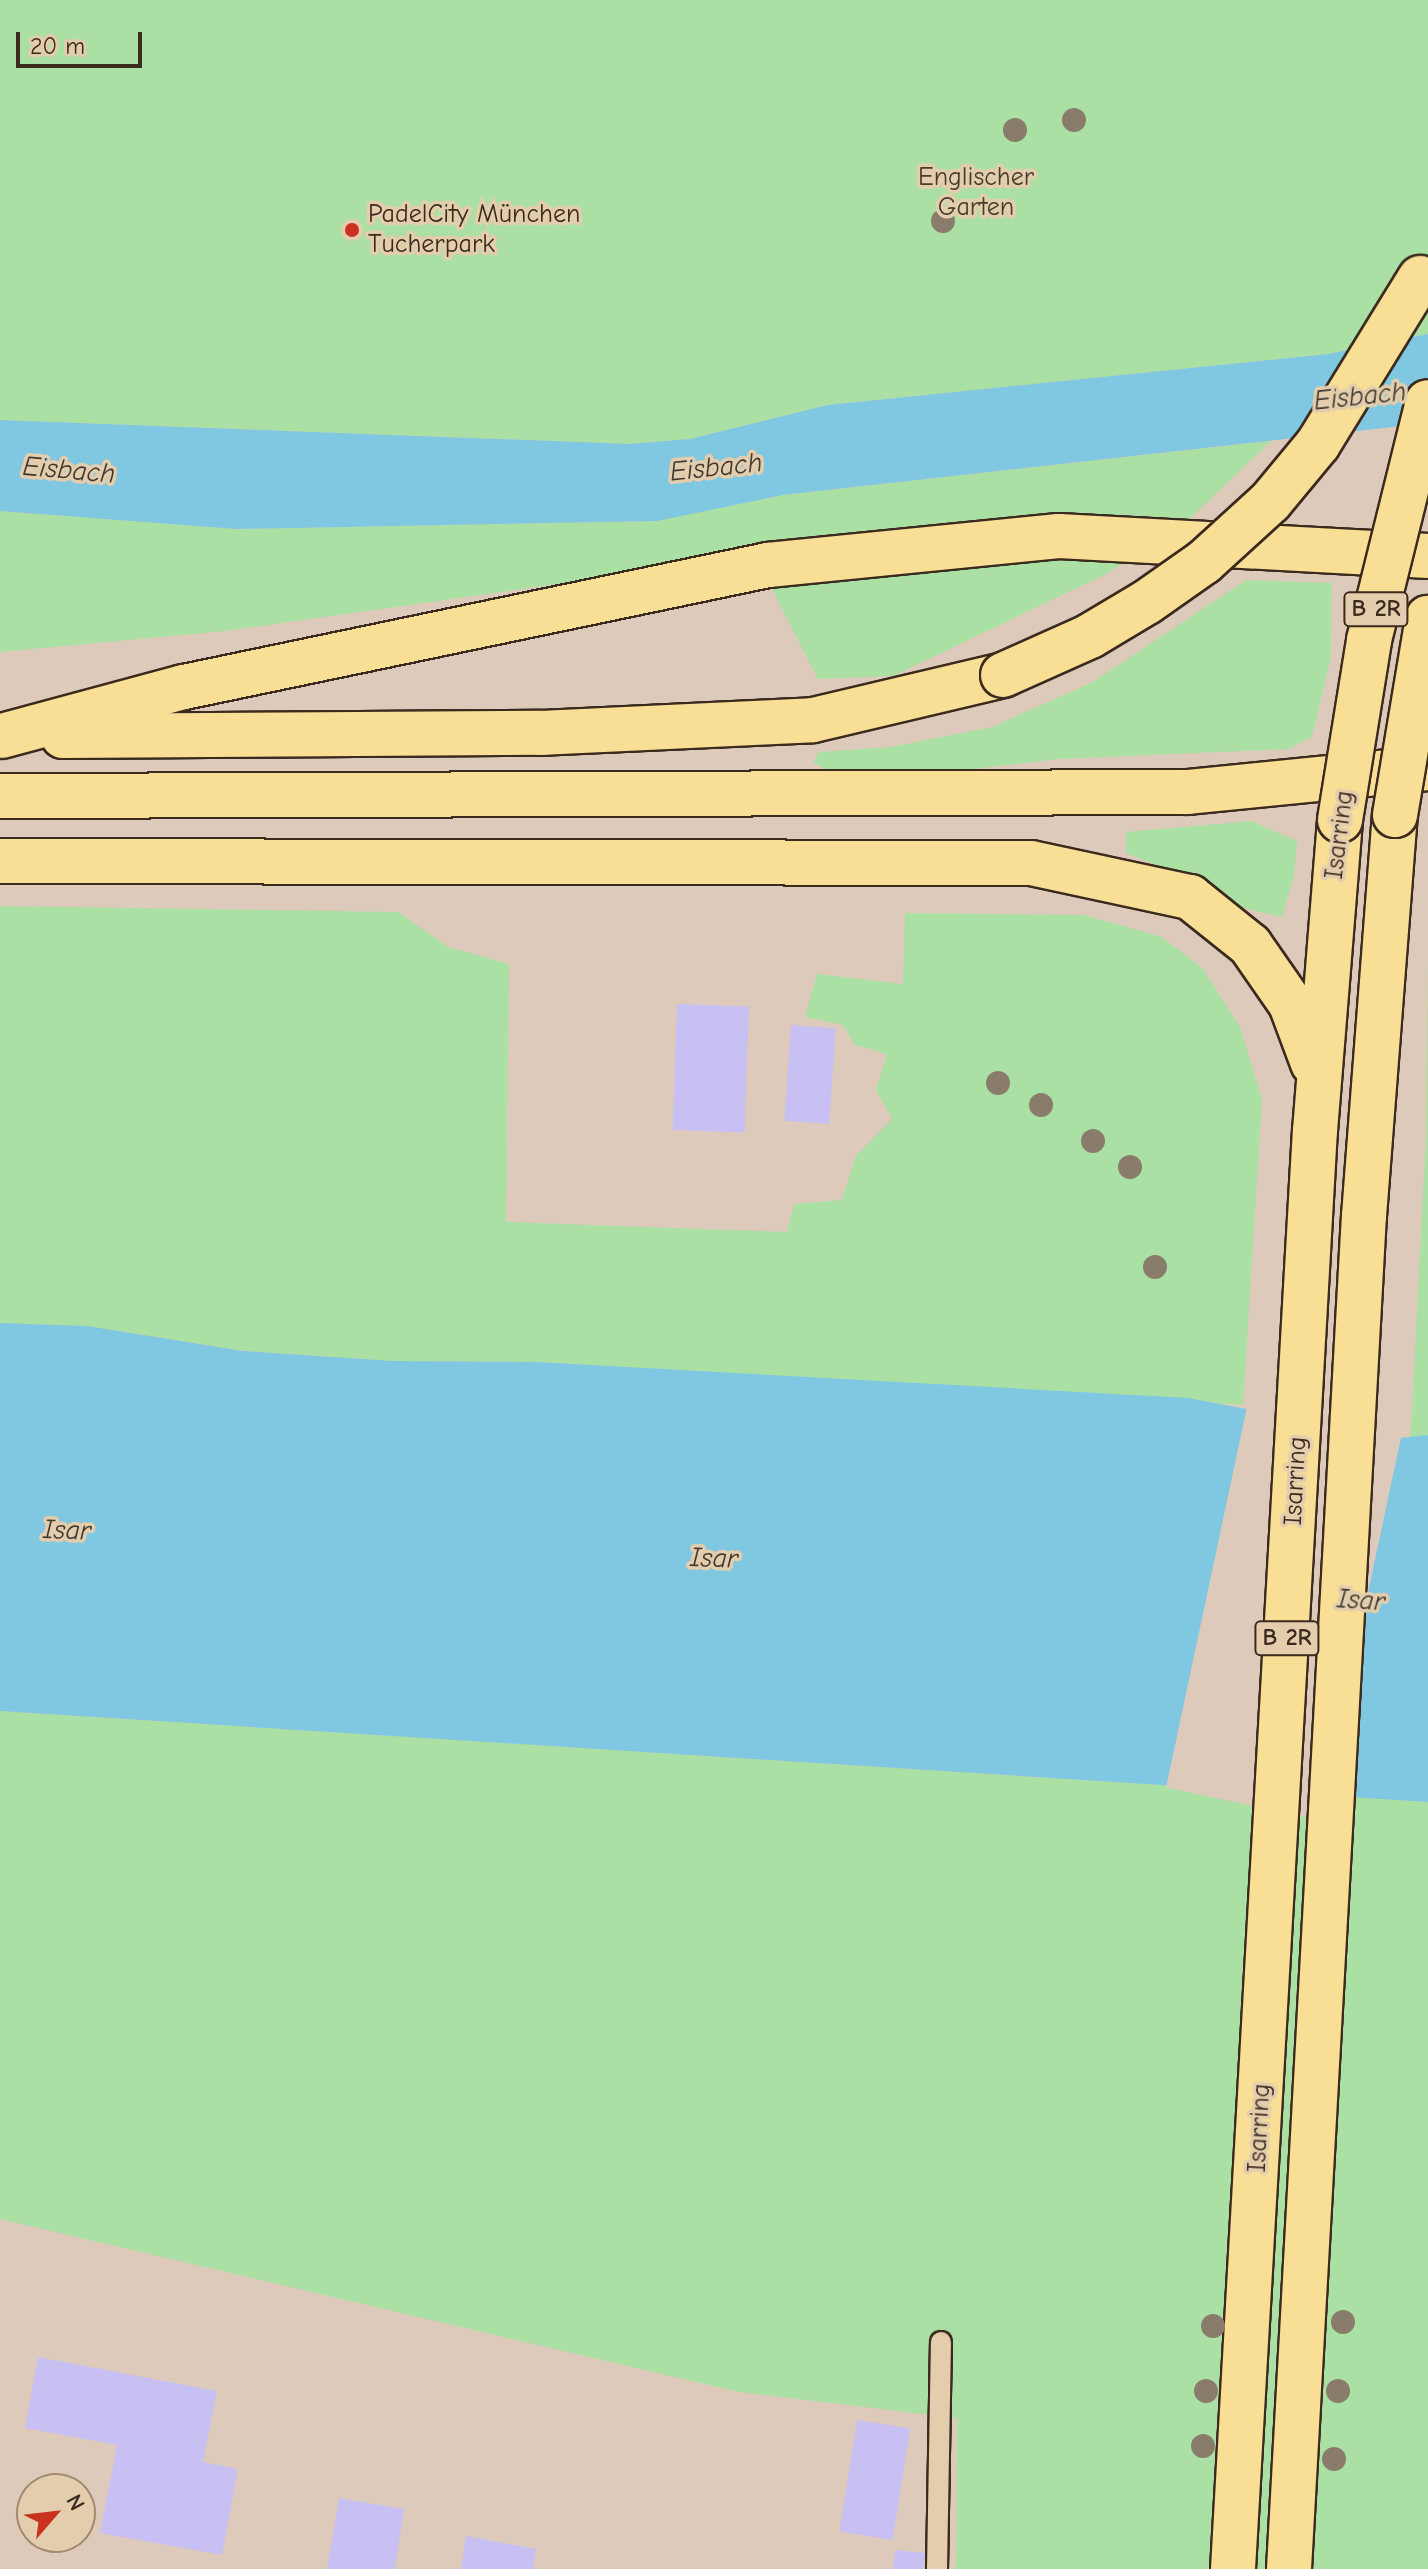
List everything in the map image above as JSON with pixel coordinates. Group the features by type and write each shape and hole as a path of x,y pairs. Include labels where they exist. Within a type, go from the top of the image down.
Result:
{"highway":[{"path":"2,736 541,733 813,720 1003,675 1090,636 1147,602 1204,562 1270,502 1318,444 1424,273"},
{"name":"Isarring","path":"1233,2569 1315,1131 1340,820 1369,640 1428,402"},
{"path":"2,736 184,687 768,565 1059,536 1428,556"},
{"name":"Isarring","path":"1289,2569 1369,1134 1395,815 1428,618"},
{"path":"0,796 1188,792 1428,768"},
{"path":"0,861 1031,863 1190,897 1250,945 1291,1004 1319,1077"}],"lane":[{"path":"937,2569 941,2342"}],"green space":[{"name":"Englischer Garten","path":"0,0 1428,0 1428,334 1328,354 828,405 690,439 630,444 0,420"},
{"path":"1271,441 1183,525 1106,574 893,676 818,679 755,556 225,631 0,652 0,511 236,529 656,521 783,495"},
{"path":"1246,580 1332,583 1331,656 1312,737 1288,749 1058,759 948,772 832,774 813,762 819,752 891,747 992,727 1093,682"},
{"path":"1251,821 1297,841 1294,876 1282,917 1235,906 1175,872 1126,853 1126,832"},
{"path":"0,906 398,912 448,947 509,964 506,1222 787,1232 794,1204 842,1200 856,1156 892,1119 876,1090 887,1054 855,1045 843,1025 805,1017 817,974 903,984 905,913 1084,915 1162,937 1203,969 1240,1027 1262,1099 1243,1405 536,1362 392,1361 243,1351 87,1326 0,1323"},
{"path":"1428,950 1428,1448 1410,1447 1426,1135"},
{"path":"0,1711 1428,1802 1428,2569 956,2569 957,2418 739,2392 0,2219"}],"water":[{"name":"Eisbach","path":"1428,334 1428,423 783,495 657,521 236,529 0,511 0,420 630,444 690,439 828,405 1328,354"},
{"name":"Isar","path":"0,1323 87,1326 243,1351 392,1361 536,1362 1188,1398 1400,1438 1428,1435 1428,1802 0,1711"}],"pier":[{"path":"1248,1402 1402,1435 1320,1820 1166,1787"}],"building":[{"path":"677,1004 749,1007 745,1132 673,1130"},
{"path":"791,1025 836,1028 829,1124 784,1121"},
{"path":"38,2357 217,2391 203,2462 238,2469 222,2555 100,2533 117,2445 25,2428"},
{"path":"857,2420 910,2428 893,2540 839,2532"},
{"path":"339,2498 404,2509 395,2569 327,2569"},
{"path":"466,2536 536,2549 533,2569 461,2569"},
{"path":"895,2550 925,2553 923,2569 893,2569"}],"place":[{"name":"PadelCity München Tucherpark","path":"352,230"}]}
